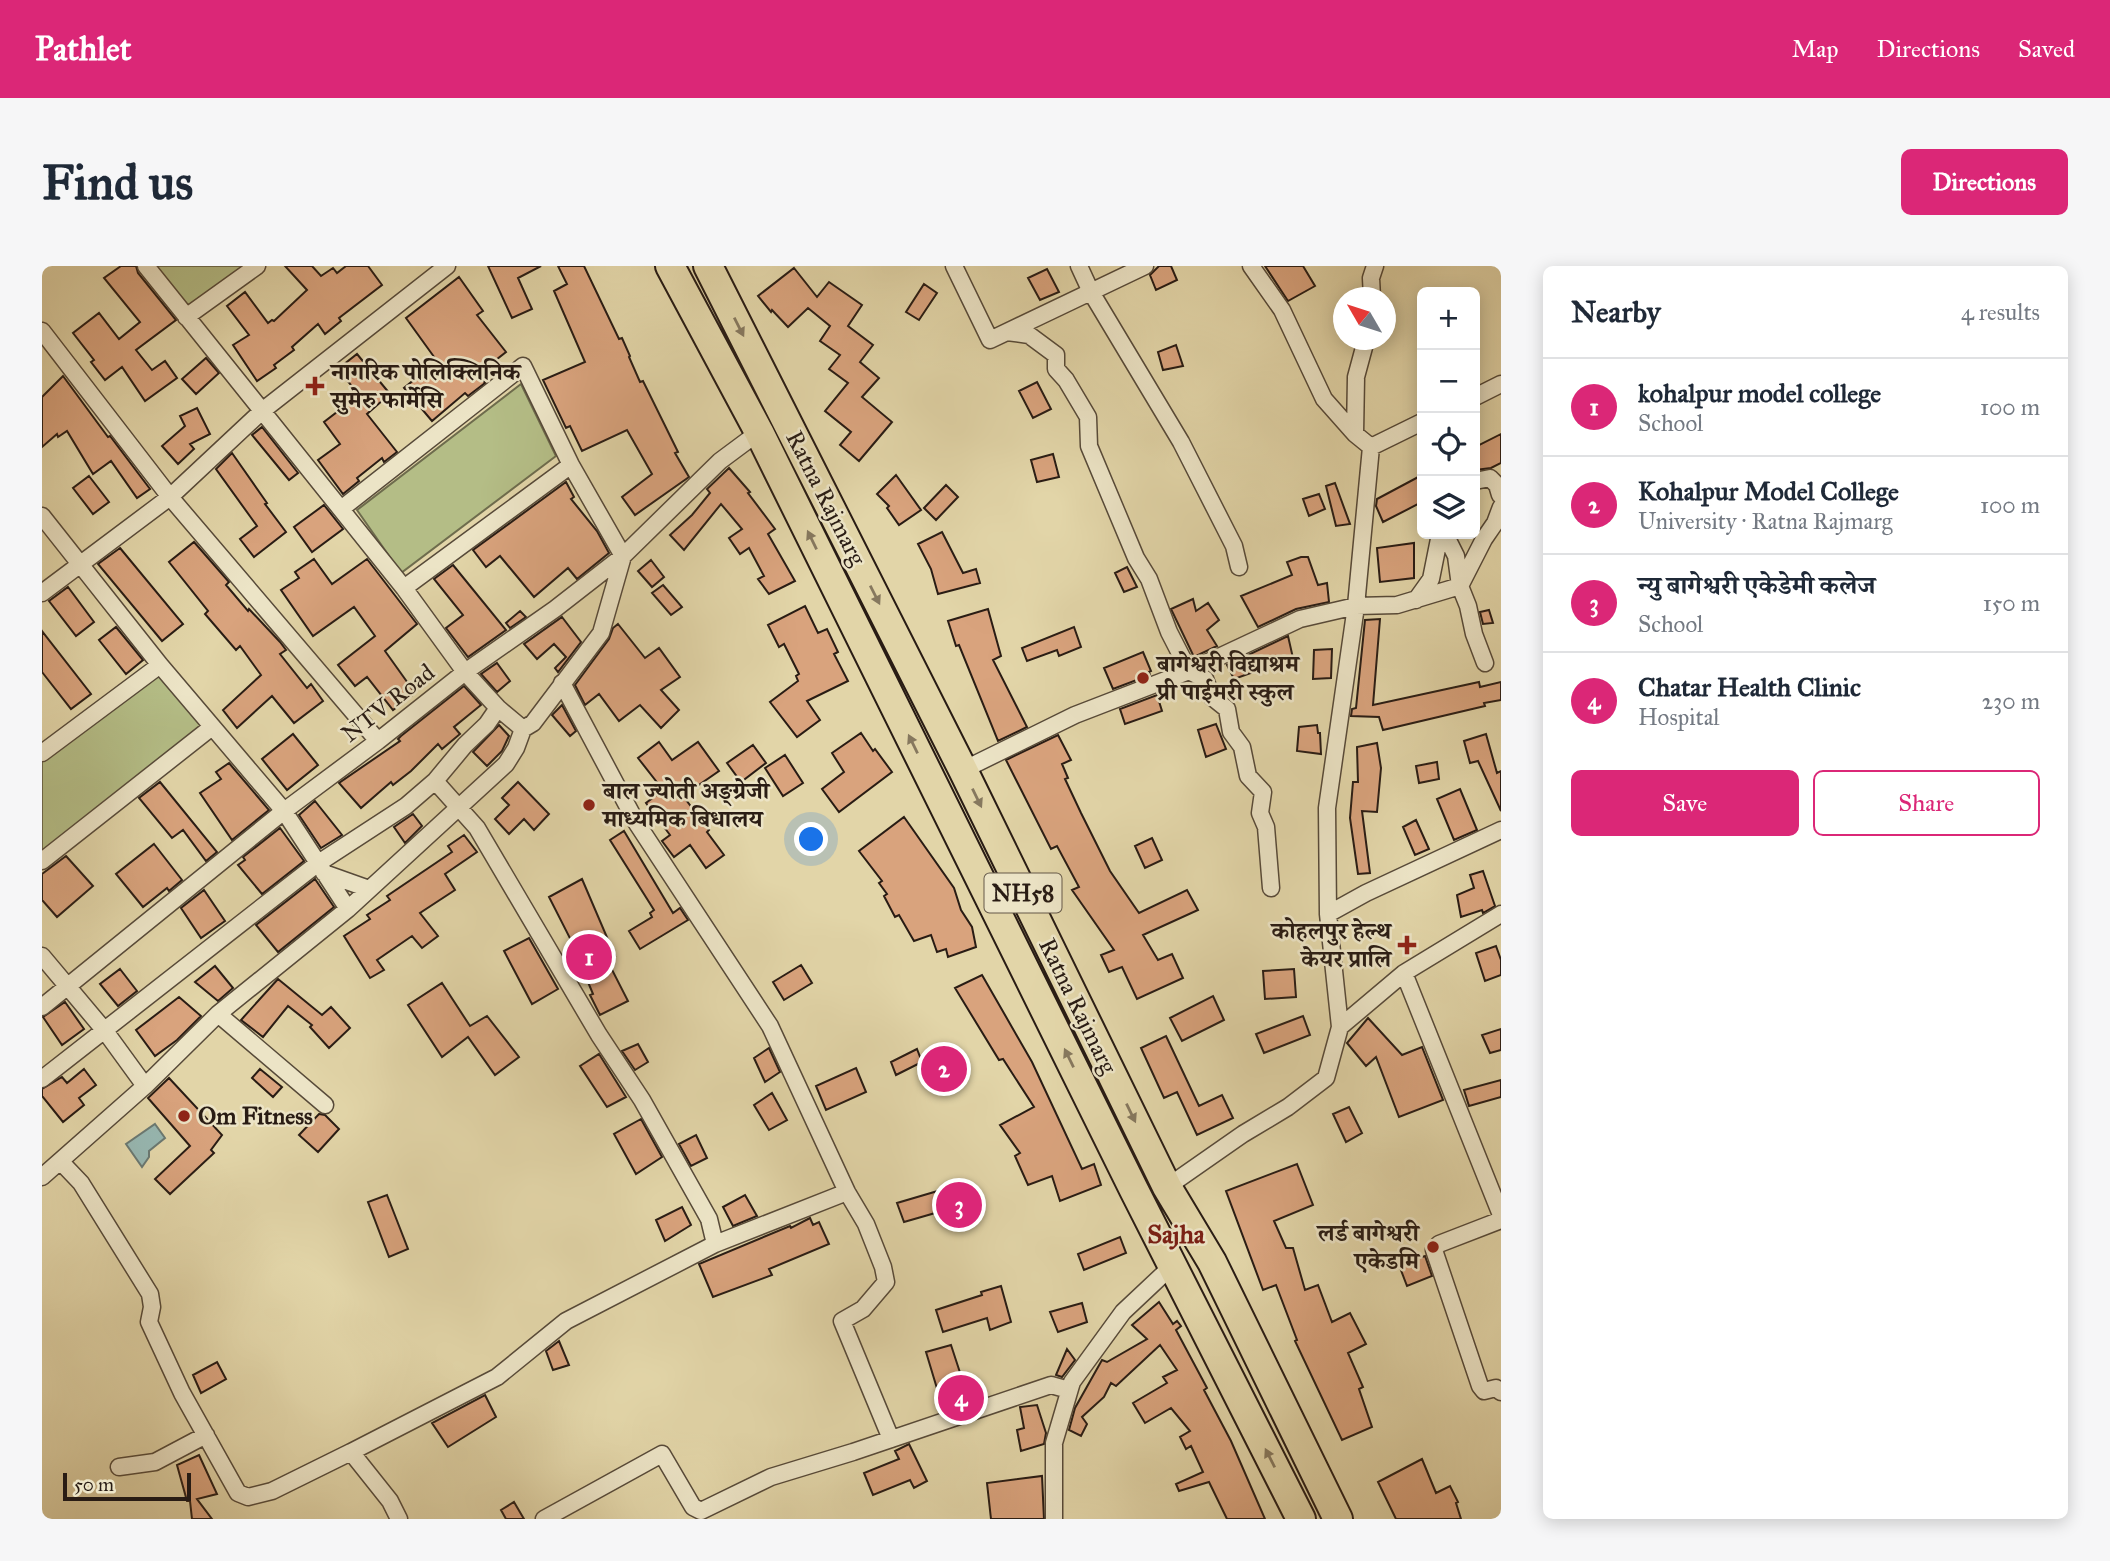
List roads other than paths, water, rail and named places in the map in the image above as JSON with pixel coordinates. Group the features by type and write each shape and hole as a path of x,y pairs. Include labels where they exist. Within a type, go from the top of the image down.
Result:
{"highway":[{"name":"Ratna Rajmarg","path":"670,266 759,432 1301,1519"},
{"name":"Ratna Rajmarg","path":"708,266 963,770 1167,1187 1212,1262 1338,1519"}],"street":[{"path":"146,266 404,589 465,672 498,708 523,729"},
{"path":"186,317 257,266"},
{"path":"42,593 170,497 262,411 447,266"},
{"path":"954,266 990,340 1145,266"},
{"path":"1079,266 1091,292 1181,442 1234,546 1239,567"},
{"path":"1251,266 1282,310 1324,399 1355,434 1371,447"},
{"path":"1371,287 1375,266"},
{"path":"42,331 170,497 378,741"},
{"path":"1007,332 1029,335 1056,355 1056,369 1066,380 1088,417 1089,446 1110,492 1115,512 1149,579 1169,632 1189,671 1205,679 1212,697 1227,709 1231,732 1241,747 1248,776 1263,792 1260,813 1266,827 1271,888"},
{"path":"1355,434 1356,377 1363,350"},
{"path":"42,1177 145,1086 218,1014 348,909 506,764 523,729 533,723 601,633 623,556 571,465 523,366 341,509"},
{"path":"1480,394 1501,384"},
{"path":"1371,447 1417,424"},
{"name":"NTV Road","path":"42,1007 284,811 465,672 555,609 623,556 720,461 759,432"},
{"path":"1167,1187 1243,1134 1288,1107 1326,1078 1340,1027 1328,914 1327,808 1356,606 1371,447"},
{"path":"404,589 571,465"},
{"path":"1480,480 1490,478 1497,485 1501,496"},
{"path":"963,770 1075,715 1189,671 1300,619 1356,606 1397,605 1460,586 1501,507"},
{"path":"42,516 160,665 284,811 348,909"},
{"path":"1416,600 1431,579 1442,539"},
{"path":"1446,539 1456,556 1460,586 1485,663"},
{"path":"42,753 160,665"},
{"path":"562,683 636,822 770,1026 847,1192 866,1224 886,1282 863,1309 842,1321 891,1439"},
{"path":"42,1079 407,806 435,781 498,708"},
{"path":"42,861 212,727"},
{"path":"435,781 477,828 599,1035 642,1100 709,1220 715,1244"},
{"path":"1328,914 1366,893 1501,831"},
{"path":"320,869 369,889"},
{"path":"1340,1027 1405,973 1501,914"},
{"path":"42,956 105,1031 145,1086"},
{"path":"1405,973 1501,1215"},
{"path":"218,1014 325,1105"},
{"path":"61,1162 81,1182 150,1294 152,1307 149,1322 181,1393 238,1493 248,1497 272,1491 497,1377 566,1321 715,1244 847,1192"},
{"path":"1501,1220 1439,1244 1434,1250 1480,1386 1484,1391 1496,1388 1501,1392"},
{"path":"1054,1519 1054,1443 1072,1382 1123,1312 1173,1265"},
{"path":"544,1519 662,1454 693,1507 701,1511 771,1477 1051,1385 1069,1390"},
{"path":"119,1467 155,1462 206,1435"},
{"path":"351,1452 390,1501 399,1519"}],"water":[{"path":"155,1124 165,1138 149,1151 149,1157 142,1167 126,1144"}],"place":[{"name":"नागरिक पोलिक्लिनिक सुमेरु फार्मेसि","path":"315,386"},
{"name":"बागेश्वरी विद्याश्रम प्री पाईमरी स्कुल","path":"1143,678"},
{"name":"बाल ज्योती अङ्ग्रेजी माध्यमिक बिधालय","path":"589,805"},
{"name":"कोहलपुर हेल्थ केयर प्रालि","path":"1407,945"},
{"name":"kohalpur model college","path":"589,957"},
{"name":"Kohalpur Model College","path":"944,1069"},
{"name":"Om Fitness","path":"184,1116"},
{"name":"न्यु बागेश्वरी एकेडेमी कलेज","path":"959,1205"},
{"name":"लर्ड बागेश्वरी एकेडमि","path":"1433,1247"},
{"name":"Chatar Health Clinic","path":"961,1398"}],"district":[{"name":"Sajha","path":"1176,1234"}]}
